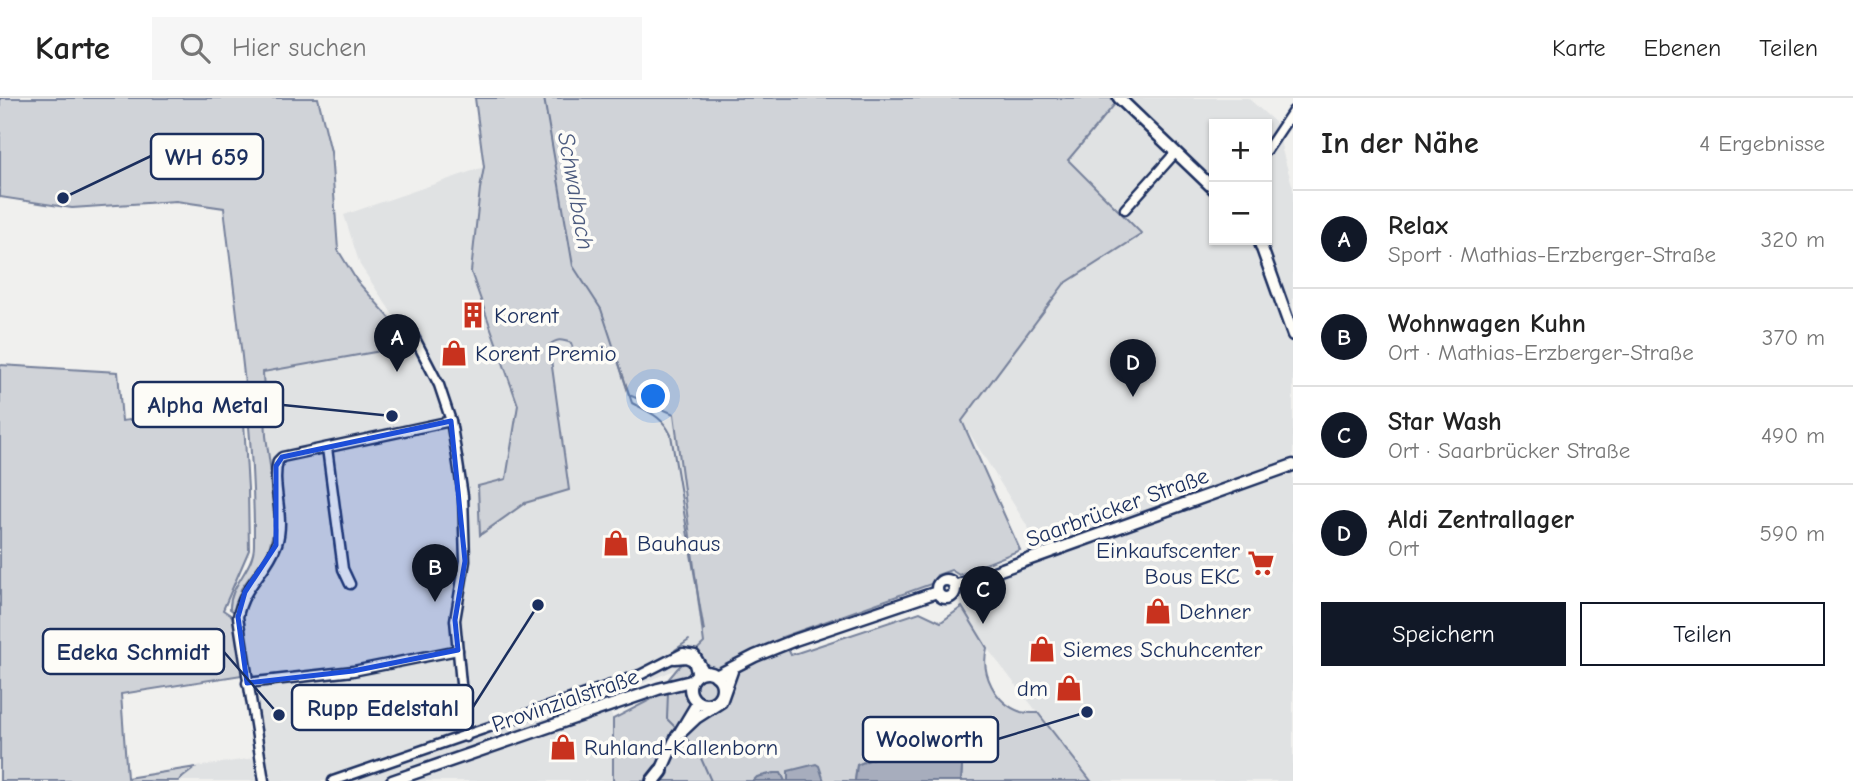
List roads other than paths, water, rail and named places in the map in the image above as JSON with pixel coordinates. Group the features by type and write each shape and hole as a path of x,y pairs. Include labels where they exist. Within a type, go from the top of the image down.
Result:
{"main road":[{"path":"1119,98 1209,184"},
{"path":"1261,245 1293,335"},
{"name":"Saarbrücker Straße","path":"734,669 755,656 795,640 937,592 942,597 950,597 955,586 1293,465"},
{"path":"719,679 721,694 714,702 698,702 691,695 696,679 719,679 734,669"},
{"path":"685,727 721,702 734,669"},
{"name":"Provinzialstraße","path":"395,781 658,689 696,679"},
{"path":"657,778 698,702"}],"street":[{"path":"1272,142 1293,111"},
{"path":"1125,209 1176,152"},
{"path":"411,331 439,385 451,421 463,496 465,561 455,620 466,737"},
{"path":"264,781 238,617 245,592 276,545 281,521 276,466 278,461 282,457 451,421"},
{"path":"327,448 343,569 350,584"},
{"path":"247,683 353,671 458,650"},
{"path":"333,781 640,675 683,653 691,653 699,659 696,679"}],"water":[{"path":"935,736 964,739 961,781 855,781 857,765 881,755 905,755"},
{"path":"816,764 824,781 788,781 788,771"},
{"path":"781,773 785,781 753,781 757,777"}],"waterway":[{"name":"Schwalbach","path":"544,98 573,266 601,309 632,403 660,419 671,435 704,631"},
{"path":"675,650 689,640"},
{"name":"Schwalbach","path":"668,692 667,719 676,728"},
{"name":"Schwalbach","path":"683,734 700,756 711,781"}],"place":[{"name":"WH 659","path":"63,198"},
{"name":"Korent","path":"473,315"},
{"name":"Korent Premio","path":"454,353"},
{"name":"Relax","path":"397,372"},
{"name":"Aldi Zentrallager","path":"1133,397"},
{"name":"Alpha Metal","path":"392,416"},
{"name":"Bauhaus","path":"616,543"},
{"name":"Einkaufscenter Bous EKC","path":"1261,563"},
{"name":"Wohnwagen Kuhn","path":"435,602"},
{"name":"Rupp Edelstahl","path":"538,605"},
{"name":"Dehner","path":"1158,611"},
{"name":"Star Wash","path":"983,624"},
{"name":"Siemes Schuhcenter","path":"1042,649"},
{"name":"dm","path":"1069,688"},
{"name":"Woolworth","path":"1087,712"},
{"name":"Edeka Schmidt","path":"279,715"},
{"name":"Ruhland-Kallenborn","path":"563,747"}]}
